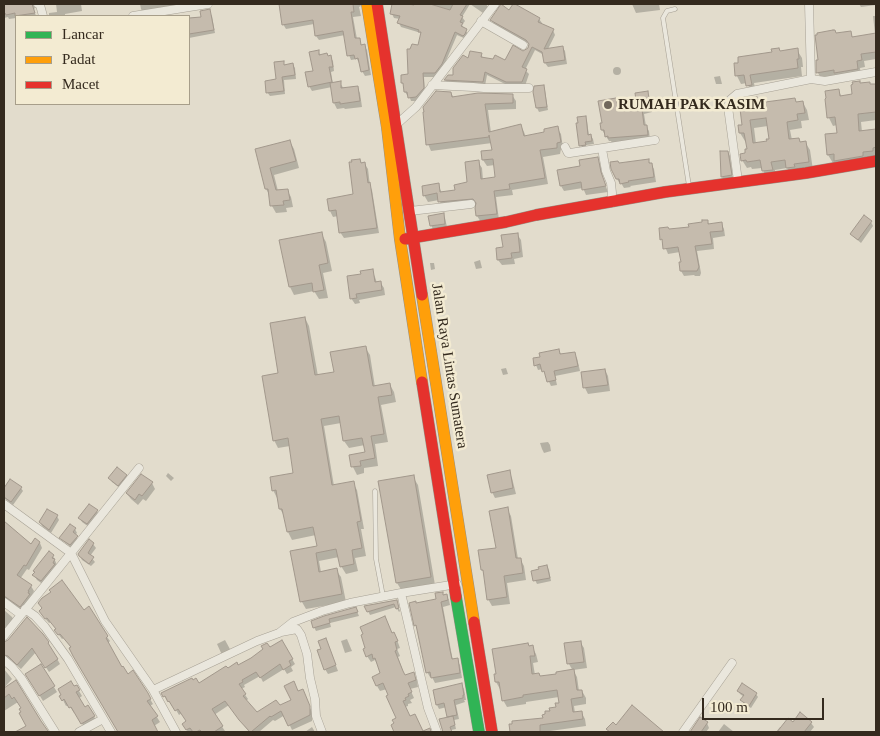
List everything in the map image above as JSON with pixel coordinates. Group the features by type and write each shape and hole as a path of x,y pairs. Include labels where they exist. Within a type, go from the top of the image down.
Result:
{"main road":[{"name":"Jalan Raya Lintas Sumatera","path":"367,4 410,211 467,583 492,732"},
{"name":"Jalan Raya Lintas Sumatera","path":"377,4 392,125 400,239 479,732"},
{"path":"400,239 738,181 876,161"}],"street":[{"path":"38,4 43,15"},
{"path":"139,15 208,4"},
{"path":"392,125 416,107 495,4"},
{"path":"809,4 811,79"},
{"path":"481,21 523,45"},
{"path":"738,181 728,107 730,100 736,94 811,79 825,81 876,72"},
{"path":"432,85 529,88"},
{"path":"565,147 569,153 655,140"},
{"path":"602,149 606,171 611,183 611,203"},
{"path":"410,211 471,204"},
{"path":"4,636 139,468"},
{"path":"4,504 71,554 105,621 153,690 176,732"},
{"path":"278,633 293,622 350,603 467,583"},
{"path":"401,593 428,708 437,732"},
{"path":"4,602 35,616 45,628 68,659 110,732"},
{"path":"153,690 257,641 278,633 297,629 307,654 316,716 322,732"},
{"path":"4,660 21,678 55,732"},
{"path":"682,732 732,663"},
{"path":"79,732 102,719"}],"lane":[{"path":"675,9 667,11 663,18 690,189"},
{"path":"375,491 376,559 383,596"}],"building":[{"path":"4,4 32,4 35,13 22,15 15,15 15,13 4,14"},
{"path":"279,4 353,4 354,12 351,12 355,38 360,38 361,45 365,44 369,70 361,72 358,58 355,59 354,55 347,56 343,31 315,36 313,20 282,25"},
{"path":"392,4 430,4 450,10 453,4 467,4 460,15 463,16 460,22 463,23 461,26 467,29 465,34 463,36 455,32 442,64 435,73 423,73 424,88 416,97 408,98 407,92 404,92 403,83 401,83 401,75 408,74 407,49 410,49 412,44 418,45 421,32 397,23 400,16 390,14"},
{"path":"501,4 509,10 515,4 540,18 538,22 554,29 544,49 563,46 565,60 544,63 542,52 532,47 522,67 527,69 522,82 506,82 485,72 483,82 444,80 448,75 453,75 453,68 463,55 468,58 470,51 482,53 481,57 493,59 495,55 505,60 513,45 523,51 528,48 529,44 526,40 490,20"},
{"path":"210,9 214,30 190,34 190,18 201,17 200,11"},
{"path":"835,30 836,33 851,31 852,37 876,33 876,52 861,54 862,60 857,61 858,69 834,73 834,70 816,73 816,60 818,60 815,35"},
{"path":"779,48 780,51 798,48 798,68 750,75 752,85 746,86 744,75 735,76 734,63 738,63 738,57 772,52 771,49"},
{"path":"319,50 319,55 327,53 328,56 331,55 333,67 329,67 332,82 308,87 305,72 313,71 309,52"},
{"path":"284,61 284,65 293,63 295,75 282,77 284,91 266,93 265,81 276,79 274,62"},
{"path":"341,81 341,88 358,86 360,101 340,104 340,102 333,103 330,83"},
{"path":"860,81 860,83 870,82 870,84 876,84 876,112 858,114 859,131 876,129 876,147 873,148 873,151 863,152 863,156 834,161 834,154 827,155 825,134 837,133 835,117 827,118 825,91 839,89 840,96 852,94 852,82"},
{"path":"544,85 547,107 536,108 533,92 534,86"},
{"path":"436,91 451,92 452,97 478,93 513,94 513,103 485,104 489,132 521,124 524,136 544,132 544,129 558,126 561,142 557,143 557,148 540,150 545,178 509,184 510,189 494,191 497,214 476,216 476,203 473,199 438,202 437,193 423,196 422,186 439,183 440,192 455,190 454,185 467,182 465,162 479,160 481,179 495,177 493,159 482,160 481,151 492,150 489,135 489,137 426,145 423,107"},
{"path":"648,91 650,108 642,109 644,125 647,125 648,135 605,137 604,130 601,130 600,123 602,123 598,101 616,98 619,110 637,108 635,93"},
{"path":"757,97 758,103 795,98 796,102 803,101 805,113 797,114 798,120 787,122 789,139 799,138 800,142 806,141 809,162 794,164 795,167 786,168 785,160 771,162 773,170 762,171 760,160 741,161 740,154 745,153 745,149 747,149 744,133 739,133 738,125 742,125 741,102 748,101 747,98","holes":["766,118 769,139 753,143 750,120"]},
{"path":"586,116 588,135 591,134 592,141 585,142 586,145 579,146 577,117"},
{"path":"290,140 296,161 270,168 276,190 288,189 290,200 283,201 284,205 270,206 268,189 265,189 255,149"},
{"path":"720,151 728,151 732,175 721,177"},
{"path":"598,157 606,186 582,190 581,182 560,186 557,170 580,166 579,160"},
{"path":"360,159 361,163 365,162 368,183 370,182 377,228 339,233 336,210 329,211 327,199 353,194 349,162"},
{"path":"649,159 649,163 652,163 654,177 620,184 619,179 616,179 611,169 610,162 618,161 619,163"},
{"path":"444,213 445,224 430,226 428,216"},
{"path":"864,215 872,221 858,240 850,234"},
{"path":"702,220 708,220 708,224 722,222 723,231 710,232 712,244 695,246 699,267 697,271 680,271 679,262 681,262 678,247 663,249 659,228 689,227 688,224 702,222"},
{"path":"322,232 328,263 319,265 324,290 313,292 312,283 289,287 279,240"},
{"path":"518,233 520,252 511,253 512,258 497,260 496,248 503,247 501,235"},
{"path":"373,269 375,282 381,281 382,290 356,294 357,298 350,299 347,276 361,274 360,271"},
{"path":"305,317 315,375 334,372 330,352 366,346 373,386 390,383 392,395 378,397 384,434 371,436 375,458 360,461 361,466 351,467 349,455 365,452 362,438 343,441 339,416 321,419 332,485 354,481 361,521 357,522 362,548 352,550 354,564 340,567 336,549 316,553 319,572 337,568 342,594 300,602 290,551 317,546 313,527 287,532 282,509 279,509 276,490 272,491 270,477 293,473 288,438 273,441 262,376 278,373 270,323"},
{"path":"559,349 560,354 575,352 578,366 554,371 556,380 547,382 540,364 534,366 533,358 540,357 539,353"},
{"path":"605,369 608,385 583,388 581,372"},
{"path":"117,467 127,475 118,486 108,478"},
{"path":"510,470 513,488 491,493 487,475"},
{"path":"141,474 153,482 142,496 139,494 135,500 126,493"},
{"path":"414,475 431,577 396,583 378,481"},
{"path":"10,479 22,487 11,502 4,497 4,488"},
{"path":"89,504 98,510 87,524 78,518"},
{"path":"508,507 516,558 521,558 523,573 504,576 507,597 487,600 478,550 496,548 489,511"},
{"path":"47,509 58,515 49,530 39,522"},
{"path":"4,521 31,544 35,538 40,542 26,566 24,565 17,575 32,585 28,591 30,594 20,607 4,596"},
{"path":"70,524 76,528 73,532 78,536 70,545 59,538"},
{"path":"89,539 94,543 88,553 94,557 89,564 78,554"},
{"path":"49,551 54,555 52,558 55,559 53,563 55,564 41,581 32,575 35,572 33,571"},
{"path":"547,565 550,578 533,581 531,571"},
{"path":"62,580 84,610 89,606 108,636 106,638 122,667 128,674 133,670 148,693 151,699 147,701 158,716 152,720 158,732 118,732 73,656 69,648 71,647 60,634 58,635 54,630 56,629 39,611 42,608 38,603 51,592 49,590"},
{"path":"443,592 443,595 447,594 448,600 441,602 450,650 452,659 458,658 460,673 431,678 430,672 426,673 416,625 414,626 409,603 436,599 435,593"},
{"path":"397,600 399,608 396,609 394,604 367,612 364,606"},
{"path":"356,607 358,612 329,619 330,623 313,628 311,621"},
{"path":"385,616 392,633 394,632 398,641 395,642 397,650 395,651 403,671 405,675 414,672 416,680 408,683 412,692 403,701 410,716 415,714 423,731 430,728 431,732 394,732 391,725 394,723 392,720 396,718 386,696 388,695 383,683 376,686 372,677 380,673 372,654 366,657 361,635 363,634 360,627"},
{"path":"27,617 49,642 58,659 45,668 32,648 17,665 8,656 4,655 4,642 8,640"},
{"path":"326,638 336,665 324,670 317,650 321,649 318,641"},
{"path":"282,640 293,659 289,661 291,665 283,670 280,664 260,678 256,672 242,680 243,682 239,684 246,694 243,696 257,712 276,700 280,705 291,700 284,686 294,681 298,691 303,689 310,706 310,715 288,726 281,711 270,716 250,732 225,701 212,709 223,726 214,732 202,732 200,730 193,732 190,728 186,730 182,724 186,721 178,709 175,711 161,693 192,678 193,680 196,678 199,683 226,666 228,668 237,662 238,665 251,658 263,649 261,646 267,643 270,647"},
{"path":"581,641 584,662 567,664 564,643"},
{"path":"528,643 529,646 533,645 535,656 530,656 532,674 539,673 540,676 574,669 577,690 582,690 583,697 571,699 573,712 582,711 583,719 540,725 540,732 510,732 509,724 512,724 512,721 543,718 542,715 545,714 545,711 550,711 549,708 556,707 555,703 559,703 557,690 523,695 523,697 502,701 499,682 495,682 494,674 496,674 492,649"},
{"path":"41,664 55,686 39,696 25,674"},
{"path":"16,680 48,731 15,732 26,726 19,713 21,708 14,697 12,699 9,694 4,698 4,688"},
{"path":"71,681 80,690 76,692 85,707 88,705 95,716 81,724 71,707 69,708 64,699 62,701 59,696 61,695 58,689"},
{"path":"462,683 463,698 454,700 457,715 447,717 444,703 436,705 433,690"},
{"path":"742,683 757,693 749,706 740,700 744,695 737,691"},
{"path":"632,705 664,732 610,732 606,729 613,722 616,725"},
{"path":"800,712 812,722 804,732 777,732 788,718 793,722"},
{"path":"453,716 455,725 450,727 452,732 443,732 439,719"},
{"path":"700,717 708,722 701,732 690,732"}],"traffic: fast":[{"path":"456,597 479,732"}],"traffic: slow":[{"path":"367,4 387,127 400,239 422,382"},
{"path":"422,295 474,622"}],"traffic: jam":[{"path":"377,4 422,295"},
{"path":"405,239 665,192 806,173 876,161"},
{"path":"422,382 456,597"},
{"path":"474,622 492,732"}],"place":[{"name":"RUMAH PAK KASIM","path":"608,105"}]}
